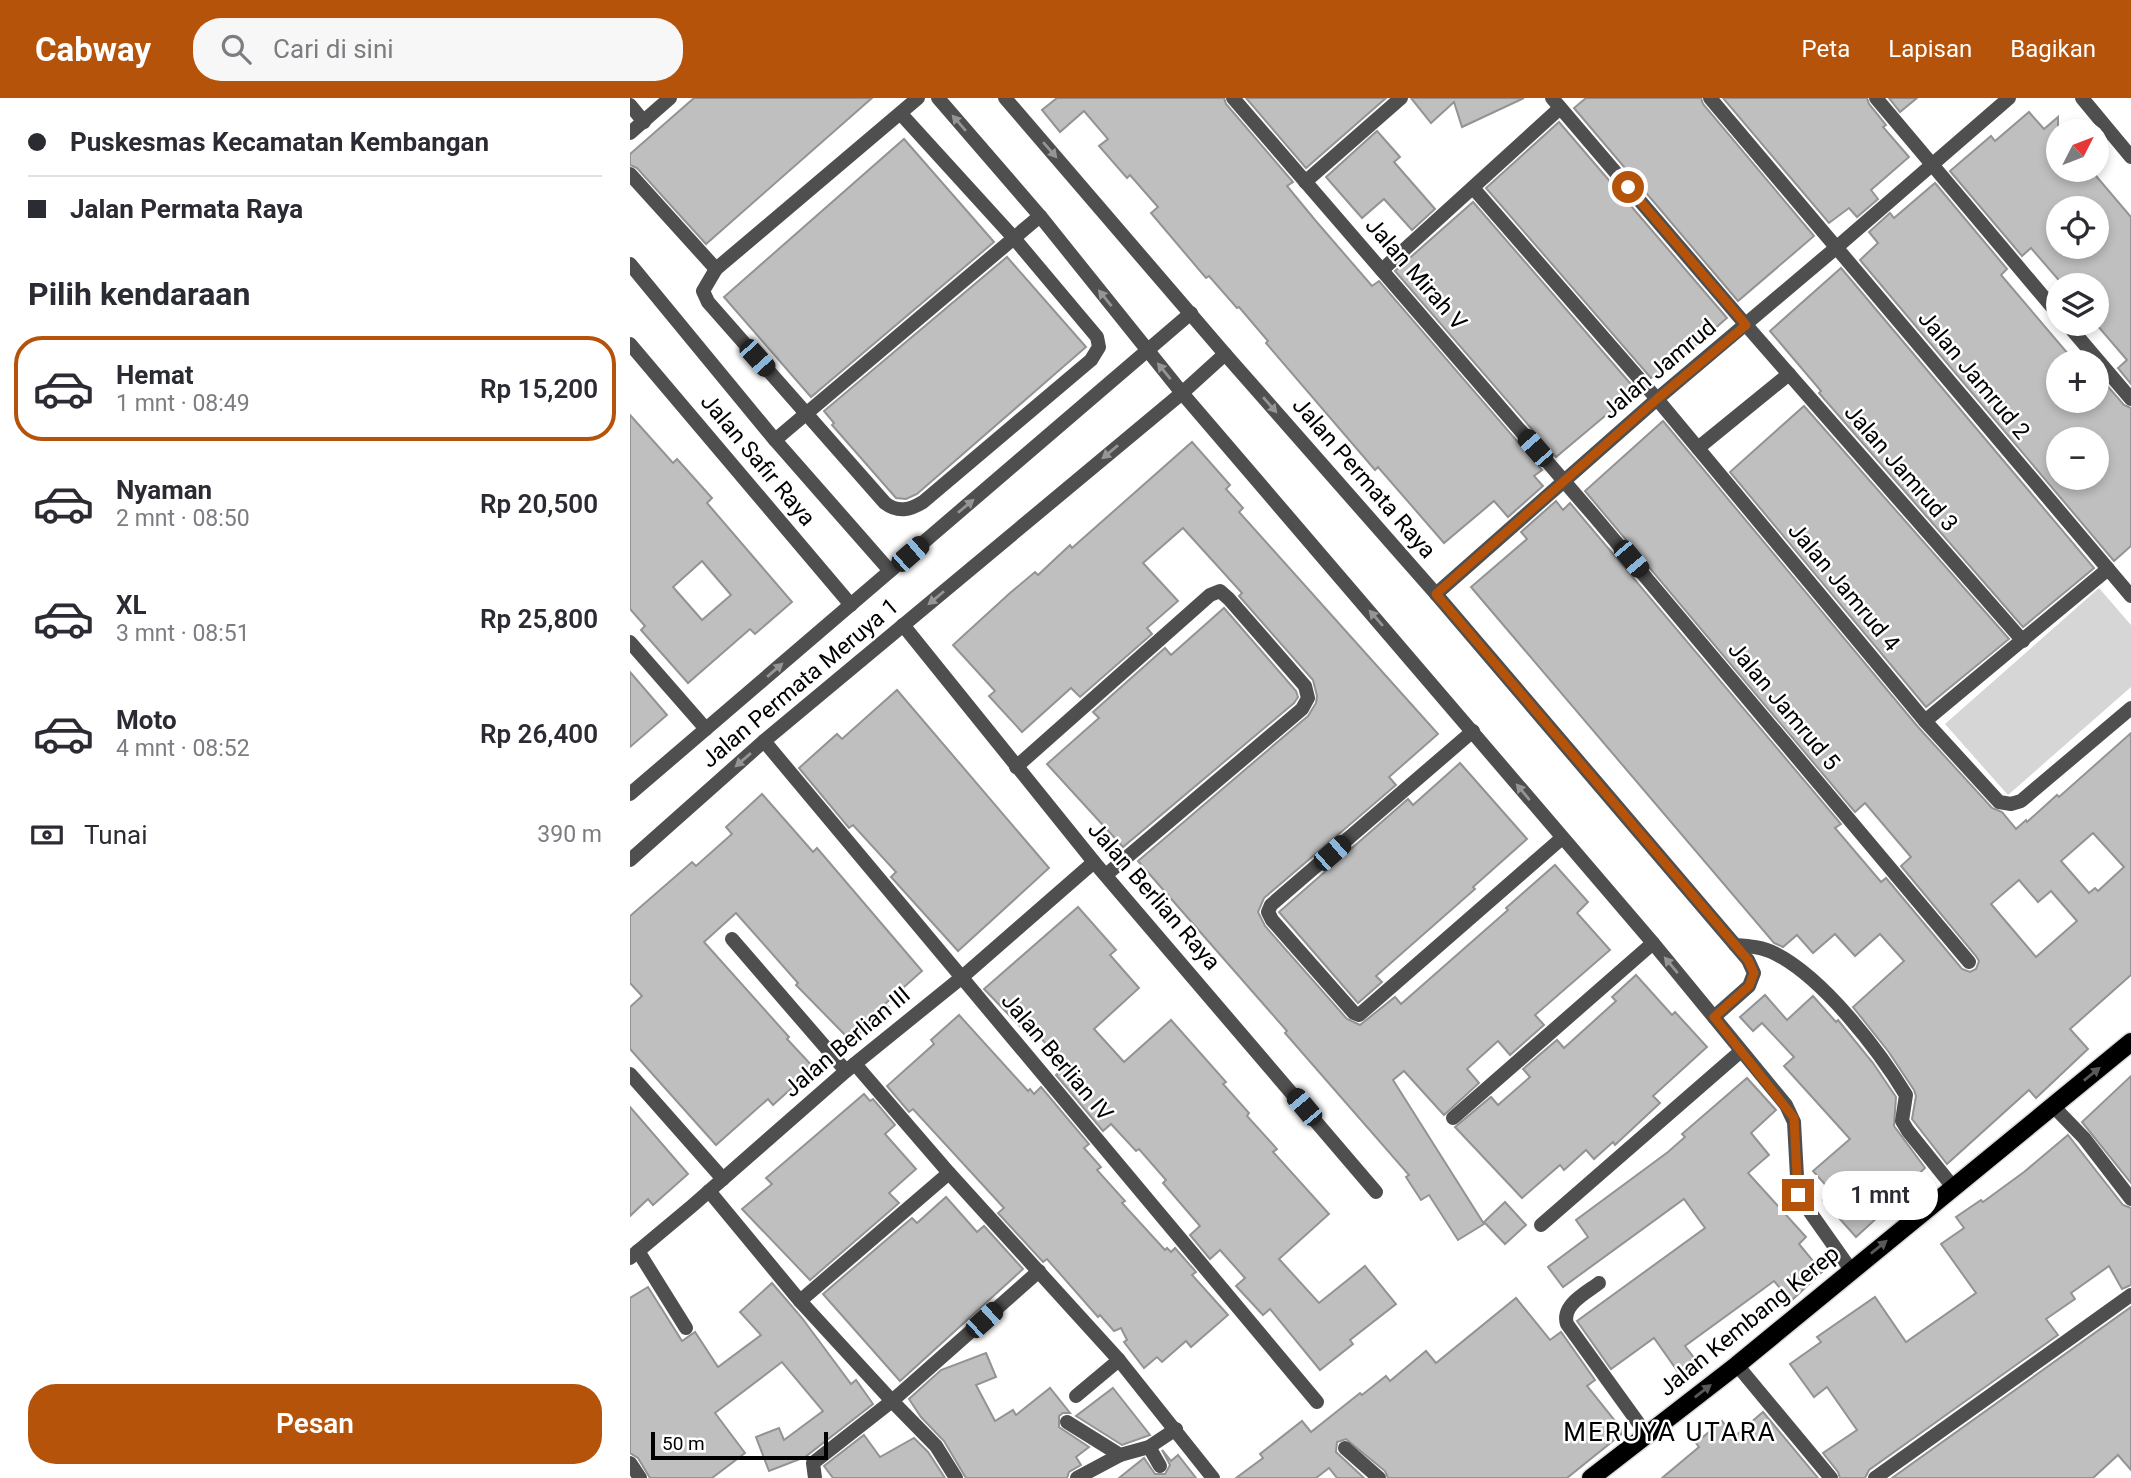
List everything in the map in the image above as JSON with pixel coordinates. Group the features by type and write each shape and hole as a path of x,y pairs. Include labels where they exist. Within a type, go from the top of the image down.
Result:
{"main road":[{"name":"Jalan Kembang Kerep","path":"1591,1478 1737,1365 2131,1042"}],"street":[{"path":"630,133 670,98"},
{"path":"901,114 1013,237 1097,337 1099,348 1091,360 923,502 912,508 898,510 885,503 708,302 703,291 716,269 918,98"},
{"path":"938,98 1040,216 1182,393 1653,943 1792,1114 1798,1195 1851,1270"},
{"name":"Jalan Permata Raya","path":"1006,98 1225,354 1436,594 1748,960 1754,973 1749,986 1714,1017"},
{"name":"Jalan Mirah V","path":"1233,98 1564,481"},
{"path":"1305,182 1400,98"},
{"name":"Jalan Jamrud 2","path":"1710,98 2131,596"},
{"path":"1876,98 2046,300"},
{"name":"Jalan Jamrud","path":"1436,594 1657,399 2008,98"},
{"path":"2082,98 2131,157"},
{"path":"1382,270 1474,189 1556,103"},
{"name":"Jalan Jamrud 3","path":"1556,103 2023,641"},
{"path":"630,105 644,122"},
{"path":"630,174 716,269"},
{"name":"Jalan Jamrud 4","path":"1474,189 1699,448 1925,721 1999,802 2011,804 2021,801 2131,708"},
{"path":"775,440 1040,216"},
{"name":"Jalan Safir Raya","path":"630,264 775,440 890,571"},
{"name":"Jalan Permata Meruya 1","path":"630,794 1191,313"},
{"path":"2077,336 2131,399"},
{"name":"Jalan Safir Raya","path":"630,344 851,605"},
{"name":"Jalan Permata Meruya 1","path":"630,860 764,741 1182,393 1225,354"},
{"path":"1699,448 1789,374"},
{"name":"Jalan Jamrud 5","path":"1564,481 1969,962"},
{"path":"1925,721 2108,569"},
{"path":"1016,766 1210,595 1220,592 1306,686 1308,698 1302,709 1107,874"},
{"name":"Jalan Berlian Raya","path":"903,625 1094,862 1376,1192"},
{"path":"630,642 706,729"},
{"path":"1473,731 1271,905 1268,912 1354,1013 1363,1013 1562,838"},
{"name":"Jalan Berlian IV","path":"764,741 1317,1402"},
{"name":"Jalan Berlian III","path":"634,1254 850,1067 961,978 1094,862"},
{"path":"732,939 1119,1360 1177,1429 1213,1478"},
{"path":"1453,1118 1653,943"},
{"path":"1735,945 1764,949 1777,954 1799,969 1844,1012 1906,1095 1902,1115 1908,1131 1953,1187"},
{"path":"1541,1225 1741,1051"},
{"path":"630,1074 723,1179"},
{"path":"2053,1106 2084,1138 2131,1199"},
{"path":"800,1301 949,1173"},
{"path":"709,1191 800,1301 936,1446 956,1478"},
{"path":"634,1254 686,1328"},
{"path":"815,1478 813,1463 892,1401 1039,1271"},
{"path":"1600,1283 1566,1309 1567,1324 1647,1435"},
{"path":"1875,1478 2131,1295"},
{"path":"1076,1396 1119,1360"},
{"path":"1737,1365 1831,1478"},
{"path":"1067,1422 1119,1455"},
{"path":"1077,1478 1119,1455 1149,1447 1177,1429"},
{"path":"1149,1447 1160,1466"},
{"path":"1345,1448 1378,1478"},
{"path":"630,1463 640,1478"}],"shaded area":[{"path":"2099,588 2131,625 2131,687 2008,795 1945,724"}],"building":[{"path":"694,98 872,98 706,244 637,168 630,165 630,154"},
{"path":"1057,98 1224,98 1226,104 1293,182 1287,186 1315,220 1372,286 1379,281 1542,470 1534,476 1543,486 1508,517 1494,501 1444,543 1378,467 1375,470 1266,343 1268,341 1239,307 1237,308 1209,276 1206,278 1151,213 1158,207 1130,175 1127,178 1099,146 1108,139 1084,111 1060,132 1042,110"},
{"path":"1246,98 1386,98 1306,168"},
{"path":"1411,98 1524,98 1462,127 1454,102 1431,123"},
{"path":"1586,98 1701,98 1703,104 1814,236 1738,301 1574,108"},
{"path":"1723,98 1867,98 1886,125 1883,127 1909,157 1871,190 1878,199 1857,217 1849,208 1829,223"},
{"path":"1889,98 1917,98 1900,112"},
{"path":"2029,112 2044,129 2046,127 2046,182 2101,182 2131,217 2131,384 2118,368 2127,360 2106,336 2109,336 2109,273 2053,273 2031,248 2022,256 1950,171 1991,136 1995,141"},
{"path":"1559,122 1727,318 1657,379 1654,375 1651,378 1486,188"},
{"path":"1377,131 1400,157 1394,162 1435,209 1412,230 1384,199 1362,218 1326,177"},
{"path":"904,139 994,242 811,397 724,297"},
{"path":"1935,183 2007,269 2001,275 2046,328 2046,336 2053,336 2065,350 2046,350 2046,413 2109,413 2109,388 2124,405 2131,408 2131,546 2114,561 2054,490 2109,490 2109,427 2046,427 2046,480 1860,260 1878,243 1869,232 1890,213 1894,218"},
{"path":"1473,202 1636,390 1556,457 1395,271"},
{"path":"1007,257 1086,347 917,494 906,499 896,498 832,425 834,423 824,411"},
{"path":"1841,268 2094,568 2023,627 1819,393 1821,391 1770,331"},
{"path":"1804,406 2009,639 1926,707 1730,472"},
{"path":"630,415 673,463 677,459 712,498 707,503 792,602 755,634 750,629 688,683 641,630 645,626 630,609","holes":["702,561 731,595 702,620 673,587"]},
{"path":"1663,421 1918,727 1992,808 2002,812 2016,829 2057,795 2059,797 2131,733 2131,975 2070,1029 2088,1049 2036,1098 2029,1090 1947,1164 1912,1119 1916,1096 1914,1090 1888,1051 1853,1007 1904,961 1880,934 1855,956 1835,934 1813,953 1797,935 1783,947 1774,943 1471,587 1527,539 1521,532 1556,501 1563,510 1570,503 1841,824 1835,828 1881,882 1886,878 1962,969 1970,972 1976,969 1979,961 1976,956 1901,866 1911,857 1865,803 1855,812 1585,491","holes":["2093,833 2124,867 2098,891 2095,888 2089,893 2061,861","2019,880 2038,902 2051,891 2077,921 2036,957 1991,904"]},
{"path":"1192,442 1230,485 1226,489 1243,508 1239,512 1438,734 1389,777 1396,785 1264,898 1258,912 1265,926 1347,1019 1360,1025 1395,997 1401,1004 1555,865 1588,902 1577,913 1610,950 1535,1015 1544,1025 1510,1055 1498,1041 1467,1069 1479,1083 1444,1115 1404,1071 1393,1080 1484,1224 1458,1240 1429,1195 1421,1200 1406,1177 1409,1175 1138,861 1308,716 1316,703 1313,680 1239,596 1242,593 1183,528 1143,563 1178,601 1147,628 1152,634 1080,697 1071,688 1022,732 989,696 995,691 953,645 1035,572 1038,575 1070,545 1072,548"},
{"path":"1224,608 1296,691 1298,697 1123,847 1047,764 1099,718 1093,712 1165,648 1171,655"},
{"path":"630,672 667,715 630,747"},
{"path":"897,690 1049,868 958,951 891,877 896,872 853,825 849,828 799,768 837,734 842,739"},
{"path":"1460,763 1527,839 1376,976 1382,982 1358,1003 1279,912 1408,799 1413,805"},
{"path":"762,794 813,852 817,848 922,971 885,1004 889,1007 851,1041 796,985 798,983 736,913 704,942 814,1068 773,1105 768,1099 716,1145 630,1049 630,1007 642,996 630,983 630,916 692,862 696,866 732,834 726,827"},
{"path":"1078,907 1116,950 1110,955 1139,988 1094,1029 1124,1062 1171,1020 1226,1082 1223,1084 1249,1113 1247,1116 1277,1149 1273,1152 1329,1214 1279,1259 1319,1303 1365,1266 1396,1304 1350,1340 1353,1344 1320,1370 1270,1309 1263,1315 1236,1286 1245,1278 1220,1250 1210,1259 1190,1235 1200,1226 1163,1183 1166,1180 1139,1149 1136,1151 1111,1124 1103,1131 1056,1075 1065,1066 1040,1037 1035,1042 984,989"},
{"path":"1636,975 1672,1015 1675,1012 1707,1047 1653,1096 1660,1103 1615,1145 1613,1142 1594,1159 1586,1150 1564,1170 1560,1165 1522,1198 1455,1127 1491,1097 1498,1105 1530,1077 1523,1069 1557,1040 1564,1048 1616,1001 1612,997"},
{"path":"1765,995 1787,1020 1813,996 1836,1022 1838,1020 1896,1097 1894,1126 1925,1168 1856,1237 1823,1200 1832,1192 1813,1171 1850,1139 1784,1066 1794,1057 1762,1023 1753,1031 1740,1017"},
{"path":"959,1015 1028,1091 1030,1089 1034,1094 1041,1087 1089,1144 1084,1148 1101,1167 1097,1170 1125,1201 1122,1203 1165,1250 1167,1248 1171,1252 1175,1248 1196,1272 1192,1275 1228,1315 1191,1347 1186,1341 1162,1362 1157,1357 1144,1368 1124,1342 1127,1340 1121,1328 1114,1331 1100,1315 1098,1317 1047,1259 1043,1262 998,1213 1004,1208 913,1109 909,1112 887,1086 934,1044 931,1040"},
{"path":"2131,1076 2131,1183 2082,1122"},
{"path":"1747,1078 1776,1110 1751,1133 1769,1155 1748,1173 1806,1237 1799,1244 1822,1272 1791,1301 1774,1281 1685,1346 1698,1363 1681,1376 1654,1338 1611,1369 1577,1321 1705,1228 1684,1199 1563,1287 1548,1267 1588,1237 1576,1220 1668,1152 1685,1137 1682,1134"},
{"path":"864,1094 870,1101 873,1099 895,1125 885,1134 916,1169 889,1193 899,1203 810,1280 742,1209 772,1184 766,1178"},
{"path":"630,1107 688,1174 653,1205 648,1199 630,1216"},
{"path":"2068,1135 2123,1205 2131,1208 2131,1285 2122,1289 2109,1266 2071,1293 2075,1299 2046,1319 2058,1335 1869,1470 1865,1478 1840,1478 1823,1453 1857,1430 1827,1387 1814,1397 1790,1364 1821,1342 1817,1337 1875,1297 1906,1342 1976,1293 1941,1244 1964,1228 1956,1217 1981,1200 1983,1202 2024,1172"},
{"path":"946,1197 977,1232 984,1226 1023,1269 900,1381 823,1294 912,1218 917,1223"},
{"path":"1505,1202 1526,1225 1505,1244 1484,1222"},
{"path":"772,1283 851,1384 856,1380 873,1404 805,1457 769,1471 756,1437 779,1428 784,1440 823,1411 782,1362 715,1413 745,1453 712,1478 650,1478 638,1458 630,1453 630,1298 648,1287 682,1341 695,1332 718,1367 761,1335 740,1312"},
{"path":"1516,1298 1550,1340 1561,1332 1595,1380 1587,1386 1624,1432 1567,1478 1388,1478 1385,1471 1346,1439 1337,1442 1336,1452 1364,1478 1337,1478 1329,1468 1316,1478 1236,1478 1263,1458 1260,1454 1302,1421 1311,1432 1386,1376 1390,1381 1426,1351 1436,1363"},
{"path":"2131,1307 2131,1470 2118,1455 2093,1478 1892,1478"},
{"path":"986,1353 996,1377 976,1385 995,1421 1013,1410 1016,1415 1050,1388 1070,1413 1059,1416 1059,1427 1089,1447 1076,1457 1081,1465 1069,1472 1067,1478 966,1478 944,1441 921,1417 909,1399 941,1370"},
{"path":"1113,1388 1150,1435 1122,1445 1076,1416"},
{"path":"1763,1412 1818,1478 1662,1478 1699,1447 1696,1443 1722,1421 1734,1437"},
{"path":"864,1435 880,1457 914,1438 928,1452 945,1478 833,1478 824,1466"},
{"path":"1162,1450 1171,1461 1178,1455 1196,1478 1119,1478 1144,1458 1155,1474 1165,1474 1170,1465"}],"district":[{"name":"MERUYA UTARA","path":"1670,1432"}],"route":[{"path":"1628,187 1746,325 1657,399 1436,594 1748,960 1754,973 1749,986 1714,1017 1794,1118 1798,1195"}]}
